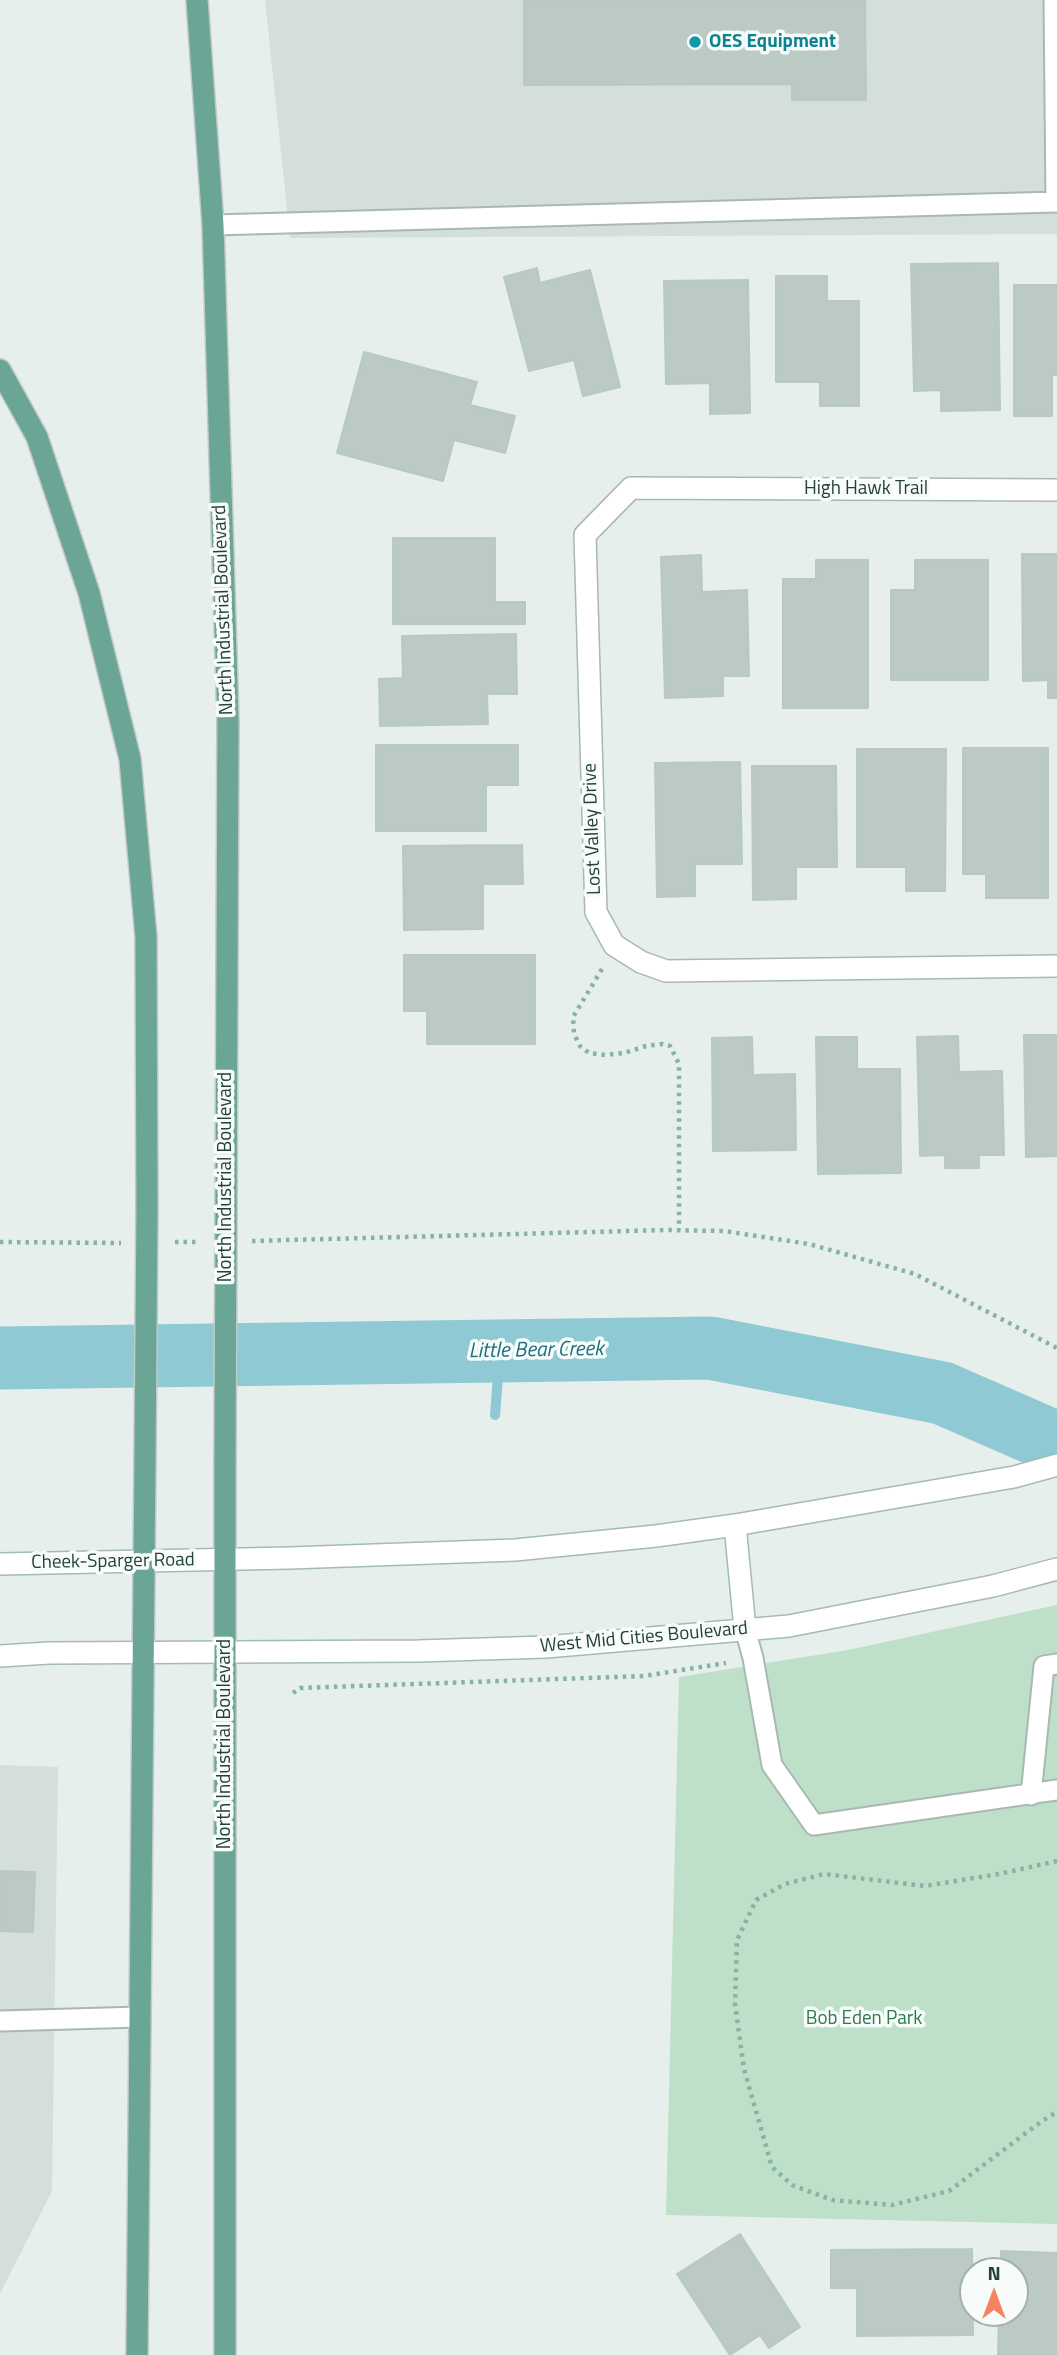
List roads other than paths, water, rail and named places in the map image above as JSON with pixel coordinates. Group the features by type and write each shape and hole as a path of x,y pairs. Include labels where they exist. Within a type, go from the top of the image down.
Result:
{"main road":[{"name":"North Industrial Boulevard","path":"197,0 213,225 228,722 225,2355"},
{"path":"0,370 37,437 89,593 130,759 146,937 148,1208 136,2355"},
{"name":"Lost Valley Drive","path":"675,489 631,488 585,536 596,912 614,945 641,962 666,971 1057,966"},
{"name":"High Hawk Trail","path":"675,489 1057,490"},
{"path":"226,1560 515,1550 656,1536 1014,1477 1057,1465"},
{"path":"735,1525 745,1629"},
{"name":"Cheek-Sparger Road","path":"0,1564 226,1560"},
{"name":"West Mid Cities Boulevard","path":"225,1652 546,1647 789,1626 993,1586 1057,1569"},
{"path":"0,1656 49,1653 225,1652"}],"lane":[{"path":"213,225 1056,202 1054,0"},
{"path":"745,1629 753,1658 772,1765 814,1825 1057,1790"},
{"path":"1031,1795 1044,1666 1057,1664"},
{"path":"0,2021 140,2017"}],"waterway":[{"name":"Little Bear Creek","path":"0,1358 710,1348 942,1393 1057,1443"},
{"path":"495,1415 500,1351"}],"place":[{"name":"OES Equipment","path":"695,42"}],"park label":[{"name":"Bob Eden Park","path":"864,2019"}]}
